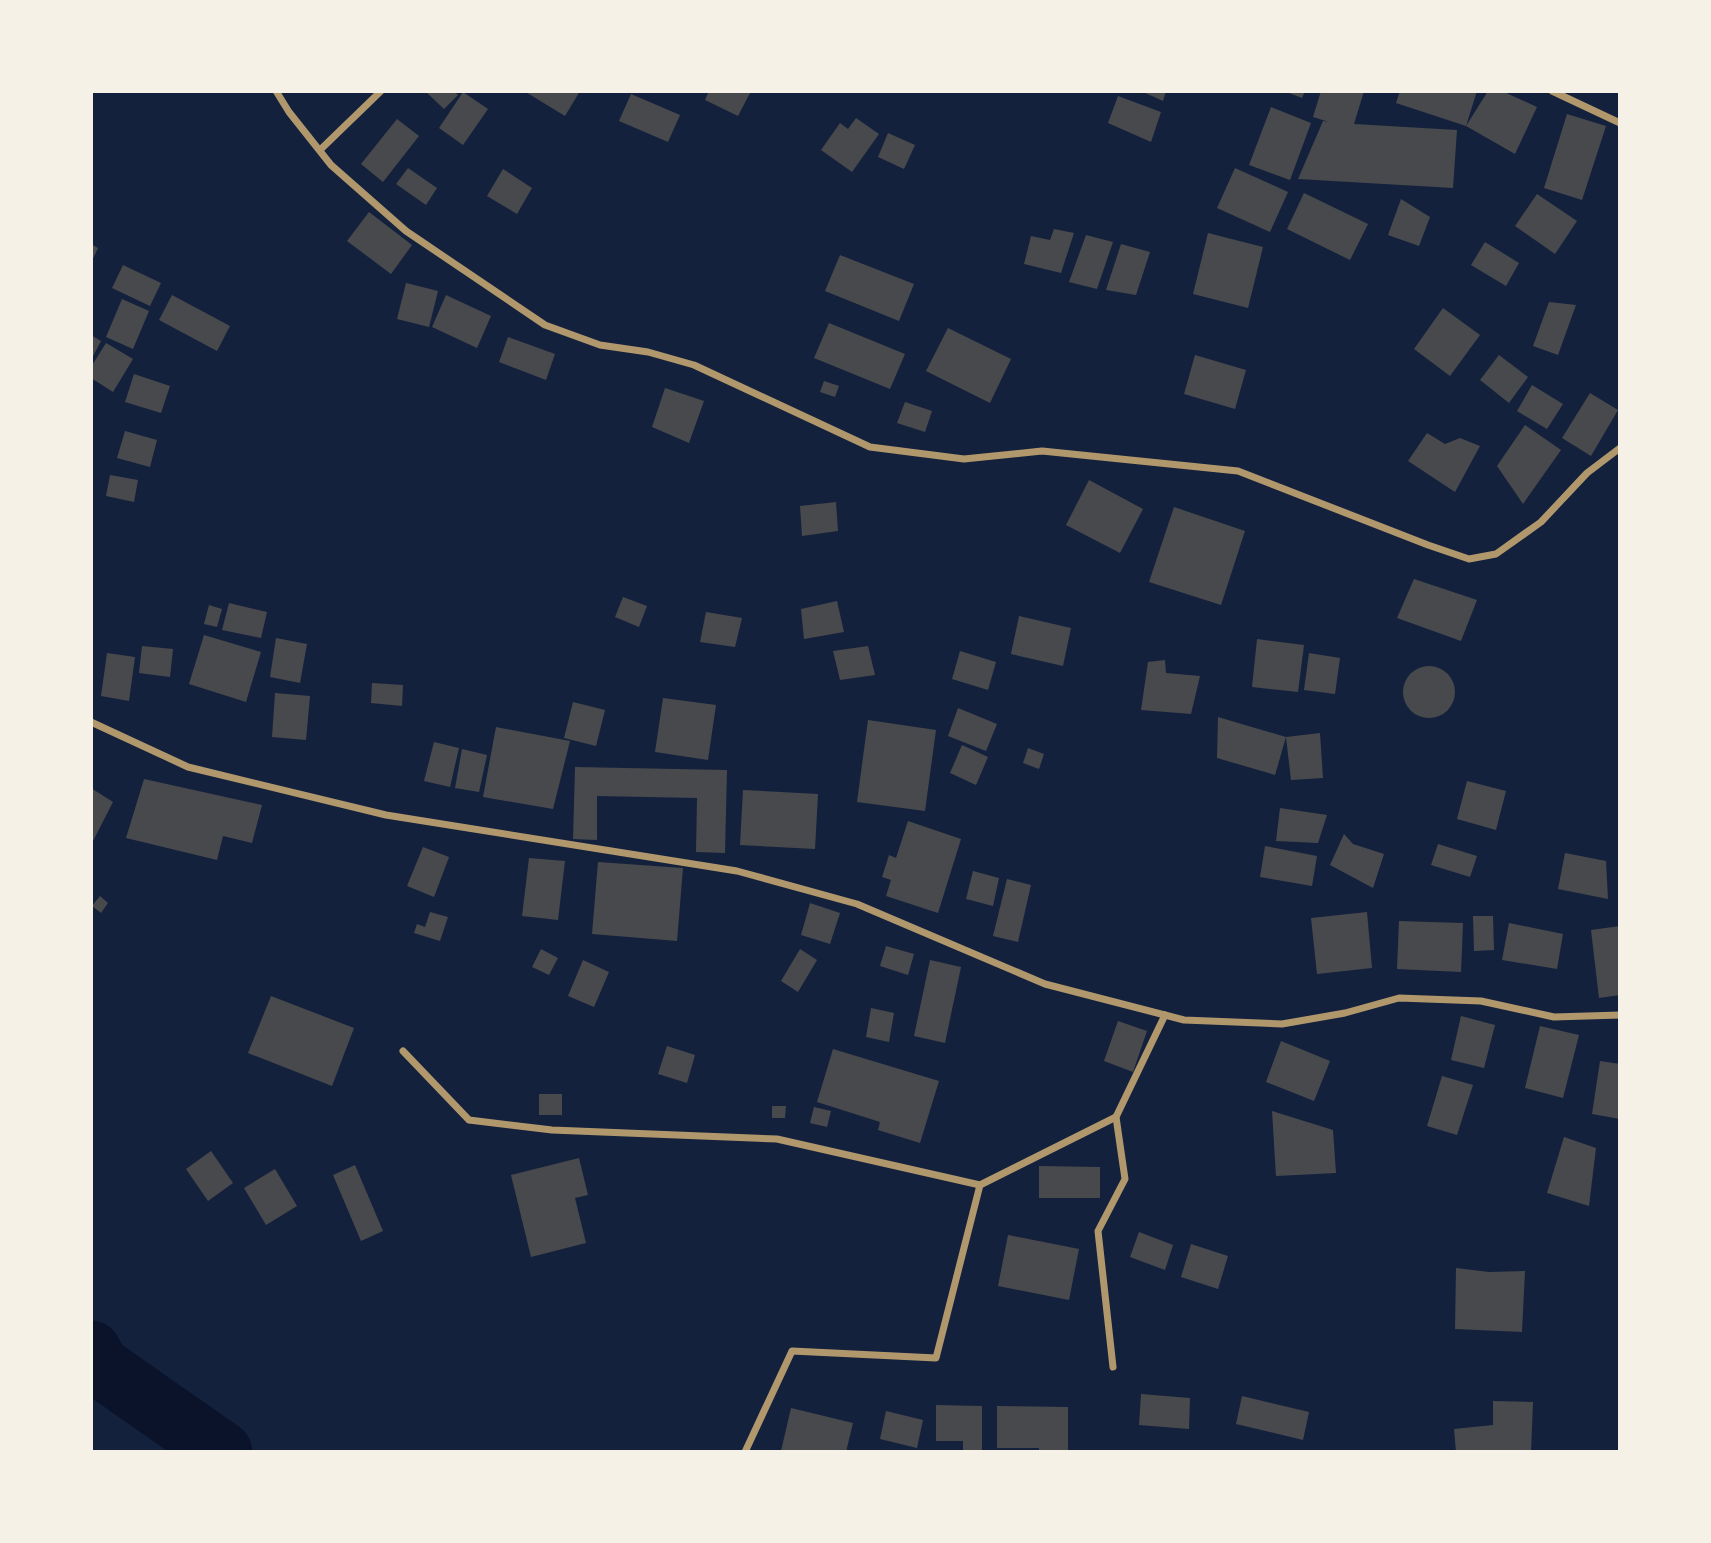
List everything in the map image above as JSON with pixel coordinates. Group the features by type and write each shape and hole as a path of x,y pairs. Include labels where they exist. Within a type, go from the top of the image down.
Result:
{"street":[{"path":"275,91 331,165 406,231 545,325 600,345 648,352 694,365 870,447 964,459 1042,451 1238,471 1469,559 1496,554 1541,522 1587,473 1620,448"},
{"path":"320,149 381,91"},
{"path":"1552,91 1620,123"},
{"path":"91,722 188,767 386,815 737,871 831,896 857,904 1045,984 1184,1020 1282,1024 1345,1013 1399,998 1481,1001 1554,1017 1620,1015"},
{"path":"1112,1367 1098,1231 1125,1179 1116,1117 1165,1015"},
{"path":"403,1051 470,1121 552,1130 777,1139 980,1185 1116,1117"},
{"path":"745,1452 792,1351 936,1358 980,1185"}],"building":[{"path":"425,91 454,91 458,95 444,109"},
{"path":"524,91 580,91 565,116"},
{"path":"709,91 750,93 738,116 705,100"},
{"path":"1141,91 1166,91 1163,101"},
{"path":"1284,91 1305,91 1302,98"},
{"path":"1321,91 1364,91 1354,124 1457,130 1453,188 1298,179 1323,121 1329,122 1313,117"},
{"path":"1400,91 1477,91 1466,126 1396,103"},
{"path":"1488,91 1502,91 1537,107 1515,154 1466,126"},
{"path":"463,92 488,109 463,145 439,128"},
{"path":"631,94 680,115 668,142 619,121"},
{"path":"1118,96 1161,112 1151,142 1108,123"},
{"path":"1271,107 1311,123 1290,180 1249,165"},
{"path":"1567,114 1606,126 1582,200 1544,188"},
{"path":"856,118 879,134 852,172 821,150 840,123 848,129"},
{"path":"397,119 419,136 383,182 361,164"},
{"path":"888,133 915,145 904,169 878,157"},
{"path":"408,168 437,188 426,205 396,184"},
{"path":"1235,168 1288,192 1270,232 1217,208"},
{"path":"503,169 532,188 517,214 487,196"},
{"path":"1304,193 1368,224 1350,260 1287,229"},
{"path":"1537,194 1577,221 1555,254 1515,226"},
{"path":"1401,199 1430,217 1419,246 1388,235"},
{"path":"369,212 412,245 391,274 347,241"},
{"path":"1054,229 1074,233 1061,273 1024,264 1031,236 1050,240"},
{"path":"1208,233 1263,247 1248,308 1193,294"},
{"path":"1086,235 1113,242 1097,289 1069,282"},
{"path":"1485,242 1519,263 1506,286 1471,265"},
{"path":"91,244 98,248 91,263"},
{"path":"1121,244 1150,252 1136,295 1106,290"},
{"path":"840,255 914,284 899,321 825,291"},
{"path":"123,265 161,283 150,306 112,288"},
{"path":"406,283 438,291 429,327 397,319"},
{"path":"172,295 230,326 217,351 159,320"},
{"path":"446,295 491,316 477,348 432,327"},
{"path":"122,299 149,311 133,349 106,337"},
{"path":"1549,302 1576,305 1558,355 1533,346"},
{"path":"1443,308 1480,335 1450,376 1414,349"},
{"path":"829,323 905,354 890,389 814,358"},
{"path":"948,328 1011,359 990,403 926,371"},
{"path":"91,335 101,341 91,360"},
{"path":"508,337 555,354 546,380 499,362"},
{"path":"106,343 133,359 113,392 91,378 91,367"},
{"path":"1195,355 1246,370 1235,409 1184,394"},
{"path":"1499,355 1528,377 1509,403 1480,380"},
{"path":"134,374 170,386 161,413 125,402"},
{"path":"824,381 839,386 835,397 820,392"},
{"path":"1532,385 1563,404 1547,429 1517,411"},
{"path":"665,388 704,401 689,443 652,427"},
{"path":"1590,393 1618,410 1591,456 1562,438"},
{"path":"905,402 932,411 925,432 897,423"},
{"path":"1525,425 1561,450 1523,504 1497,466"},
{"path":"125,431 157,440 150,467 117,458"},
{"path":"1427,433 1445,444 1460,438 1480,446 1455,492 1408,461"},
{"path":"110,475 138,480 134,502 106,496"},
{"path":"1089,480 1143,509 1120,553 1066,525"},
{"path":"836,502 838,531 802,536 800,506"},
{"path":"1174,507 1245,531 1221,605 1149,582"},
{"path":"1414,579 1477,600 1461,641 1397,618"},
{"path":"623,597 647,606 639,627 615,617"},
{"path":"837,601 844,632 804,639 801,609"},
{"path":"229,603 267,612 261,638 222,630"},
{"path":"209,605 222,609 217,627 204,624"},
{"path":"706,612 742,618 735,647 700,642"},
{"path":"1019,616 1071,628 1063,666 1011,654"},
{"path":"204,635 261,652 246,702 189,684"},
{"path":"276,638 307,644 300,683 270,677"},
{"path":"1257,639 1304,645 1298,692 1252,687"},
{"path":"142,646 173,649 170,677 139,673"},
{"path":"868,646 875,675 840,680 833,651"},
{"path":"960,651 996,662 988,690 952,679"},
{"path":"107,653 135,657 129,701 101,696"},
{"path":"1309,653 1340,658 1335,694 1304,690"},
{"path":"1165,660 1166,673 1200,676 1191,714 1141,710 1148,662"},
{"path":"1429,666 1448,673 1455,692 1448,711 1429,718 1410,711 1403,692 1410,673"},
{"path":"372,683 403,685 402,706 371,703"},
{"path":"275,693 310,696 306,740 272,737"},
{"path":"663,698 716,705 708,760 655,752"},
{"path":"573,702 605,710 596,746 564,738"},
{"path":"958,708 997,724 986,751 948,736"},
{"path":"1218,717 1286,737 1275,775 1217,758"},
{"path":"868,720 936,730 925,811 857,802"},
{"path":"496,727 570,741 553,809 483,797"},
{"path":"1320,733 1323,778 1291,780 1286,737"},
{"path":"434,742 459,748 450,787 424,781"},
{"path":"962,745 988,757 976,785 950,773"},
{"path":"1028,748 1044,754 1039,769 1023,763"},
{"path":"462,749 487,755 479,792 455,788"},
{"path":"575,767 727,770 725,853 696,852 697,798 597,796 597,840 573,839"},
{"path":"144,779 262,805 252,843 223,836 217,860 126,838"},
{"path":"1467,781 1506,791 1496,830 1457,819"},
{"path":"91,788 113,802 91,845"},
{"path":"743,790 818,794 815,849 740,845"},
{"path":"1280,808 1327,815 1318,843 1276,841"},
{"path":"908,821 961,839 938,913 886,896 891,880 882,877 889,855 896,858"},
{"path":"1344,834 1353,844 1384,854 1373,888 1330,865"},
{"path":"1438,844 1477,856 1470,877 1431,865"},
{"path":"1265,846 1317,856 1312,886 1260,877"},
{"path":"423,847 449,857 434,897 407,886"},
{"path":"1565,853 1606,861 1608,899 1558,889"},
{"path":"529,858 565,861 558,920 522,916"},
{"path":"598,862 683,868 677,941 592,934"},
{"path":"973,871 999,878 993,906 966,899"},
{"path":"1007,879 1031,885 1018,942 993,936"},
{"path":"100,896 108,903 101,913 92,906"},
{"path":"810,903 840,913 830,944 801,935"},
{"path":"430,912 448,917 440,941 414,933 417,924 425,927"},
{"path":"1367,912 1372,968 1317,974 1311,918"},
{"path":"1473,916 1493,916 1494,950 1474,951"},
{"path":"1399,921 1463,923 1461,972 1397,969"},
{"path":"1509,923 1563,934 1557,969 1502,960"},
{"path":"1620,926 1620,995 1599,998 1591,930"},
{"path":"886,946 914,954 908,975 880,966"},
{"path":"541,949 558,958 549,975 532,967"},
{"path":"800,949 817,960 798,992 781,981"},
{"path":"583,960 609,972 594,1007 568,996"},
{"path":"930,960 961,967 945,1043 914,1036"},
{"path":"271,996 354,1028 332,1086 248,1053"},
{"path":"871,1008 894,1013 889,1042 866,1037"},
{"path":"1461,1016 1495,1025 1484,1068 1451,1060"},
{"path":"1118,1021 1147,1031 1133,1072 1104,1061"},
{"path":"1540,1026 1579,1035 1563,1098 1525,1088"},
{"path":"1281,1041 1330,1061 1314,1101 1266,1082"},
{"path":"667,1046 695,1055 687,1083 658,1074"},
{"path":"833,1049 939,1081 920,1143 878,1130 880,1122 817,1102"},
{"path":"1600,1061 1620,1064 1620,1119 1592,1114"},
{"path":"1442,1076 1473,1085 1457,1135 1427,1126"},
{"path":"539,1094 562,1094 562,1115 539,1115"},
{"path":"772,1106 786,1106 785,1118 772,1118"},
{"path":"814,1107 831,1111 827,1127 810,1123"},
{"path":"1272,1111 1333,1130 1336,1173 1276,1176"},
{"path":"1564,1137 1596,1148 1589,1206 1547,1193"},
{"path":"211,1151 233,1183 208,1201 186,1169"},
{"path":"579,1158 588,1195 575,1198 586,1243 531,1257 511,1175"},
{"path":"355,1165 383,1231 361,1241 333,1175"},
{"path":"1039,1166 1100,1167 1100,1198 1039,1198"},
{"path":"275,1169 297,1206 266,1225 244,1188"},
{"path":"1139,1232 1173,1245 1165,1270 1130,1257"},
{"path":"1008,1235 1079,1249 1069,1300 998,1286"},
{"path":"1191,1244 1228,1256 1218,1289 1181,1277"},
{"path":"1456,1268 1489,1272 1525,1271 1522,1332 1455,1329"},
{"path":"1141,1394 1190,1398 1189,1429 1139,1425"},
{"path":"1242,1396 1309,1412 1303,1440 1236,1424"},
{"path":"1493,1401 1533,1402 1531,1452 1456,1452 1454,1429 1493,1425"},
{"path":"936,1405 982,1406 982,1450 963,1450 963,1441 936,1441"},
{"path":"997,1406 1068,1407 1068,1452 1039,1452 1039,1448 997,1448"},
{"path":"791,1408 853,1423 846,1452 781,1451"},
{"path":"886,1411 923,1420 917,1448 880,1439"}],"waterway":[{"path":"91,1351 99,1366 222,1452"}]}
